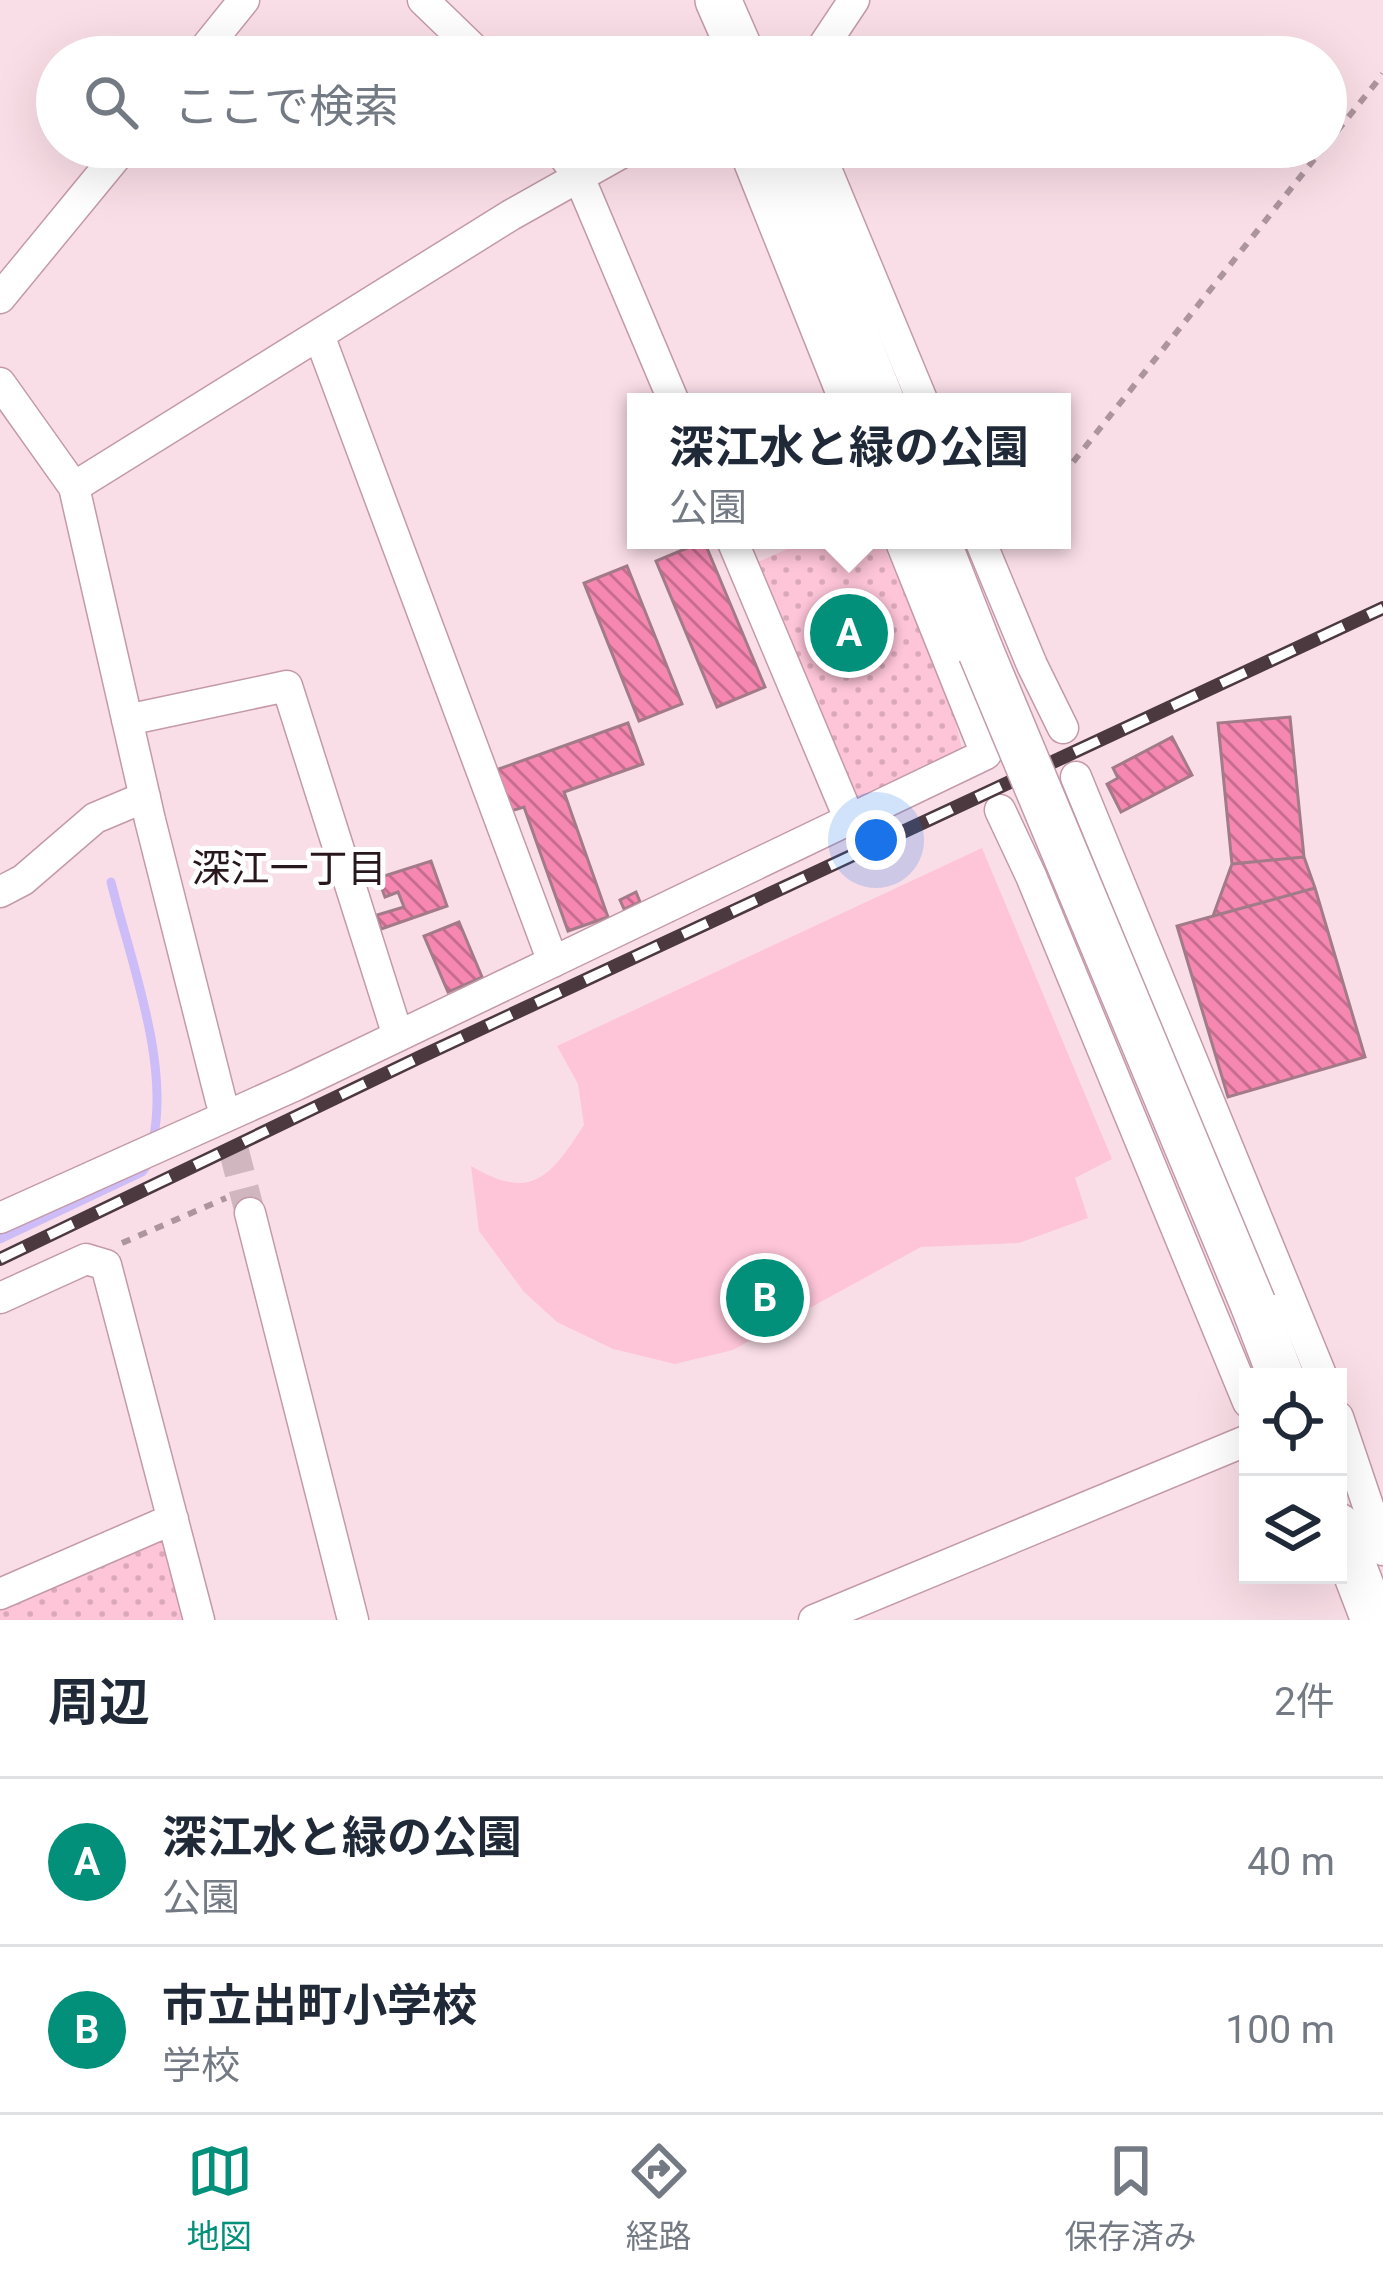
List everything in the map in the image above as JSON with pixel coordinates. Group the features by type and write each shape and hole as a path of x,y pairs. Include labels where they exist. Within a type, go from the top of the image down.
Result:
{"street":[{"path":"215,36 244,0"},
{"path":"423,0 460,36"},
{"path":"718,0 733,36"},
{"path":"830,36 854,0"},
{"path":"0,298 107,168"},
{"path":"573,168 670,393"},
{"path":"74,487 594,168"},
{"path":"751,168 841,393"},
{"path":"788,168 878,393"},
{"path":"826,168 918,393"},
{"path":"319,334 553,962"},
{"path":"0,383 74,487 221,1101"},
{"path":"736,549 849,818"},
{"path":"0,1218 398,1036 986,754 904,549"},
{"path":"941,549 1278,1368"},
{"path":"984,549 1063,728"},
{"path":"127,720 287,686 398,1036"},
{"path":"1076,777 1318,1368"},
{"path":"0,892 23,880 95,818 145,797"},
{"path":"1000,810 1239,1380"},
{"path":"250,1213 353,1620"},
{"path":"0,1298 86,1259 106,1265 199,1620"},
{"path":"814,1620 1239,1444"},
{"path":"1347,1444 1383,1550"},
{"path":"0,1594 173,1519"},
{"path":"1347,1550 1374,1620"},
{"path":"1338,1584 1364,1620"}],"path":[{"path":"1347,119 1383,74"},
{"path":"1071,465 1307,168"}],"shaded area":[{"path":"787,549 885,549 951,701 964,758 854,809 749,566"},
{"path":"982,848 1112,1159 1075,1178 1088,1218 1019,1243 921,1247 733,1350 675,1364 613,1349 557,1322 524,1292 479,1231 471,1166 492,1177 525,1183 549,1170 572,1143 584,1125 578,1084 557,1046"},
{"path":"173,1519 199,1620 0,1620 0,1594"}],"building":[{"path":"685,549 707,549 765,687 717,707 656,561"},
{"path":"627,566 682,704 639,721 584,583"},
{"path":"1290,717 1304,857 1232,864 1218,723"},
{"path":"628,723 643,764 564,792 608,917 568,931 524,807 511,811 496,770"},
{"path":"1172,737 1192,775 1121,812 1107,784 1118,778 1113,768"},
{"path":"1304,857 1315,888 1213,916 1232,864"},
{"path":"431,861 447,906 381,929 377,915 404,907 398,892 385,897 378,878"},
{"path":"1315,888 1365,1057 1228,1097 1177,926"},
{"path":"636,892 640,902 624,909 620,900"},
{"path":"459,922 482,977 448,992 424,936"}],"waterway":[{"path":"111,882 152,1045 157,1110 153,1140"},
{"path":"0,1239 142,1172 149,1163"}],"tunnel":[{"path":"221,1101 250,1213"}],"railway":[{"path":"0,1259 418,1058 1383,608"}],"place":[{"name":"深江水と緑の公園","path":"849,633"},
{"name":"市立出町小学校","path":"765,1298"}],"district":[{"name":"深江一丁目","path":"289,869"}]}
